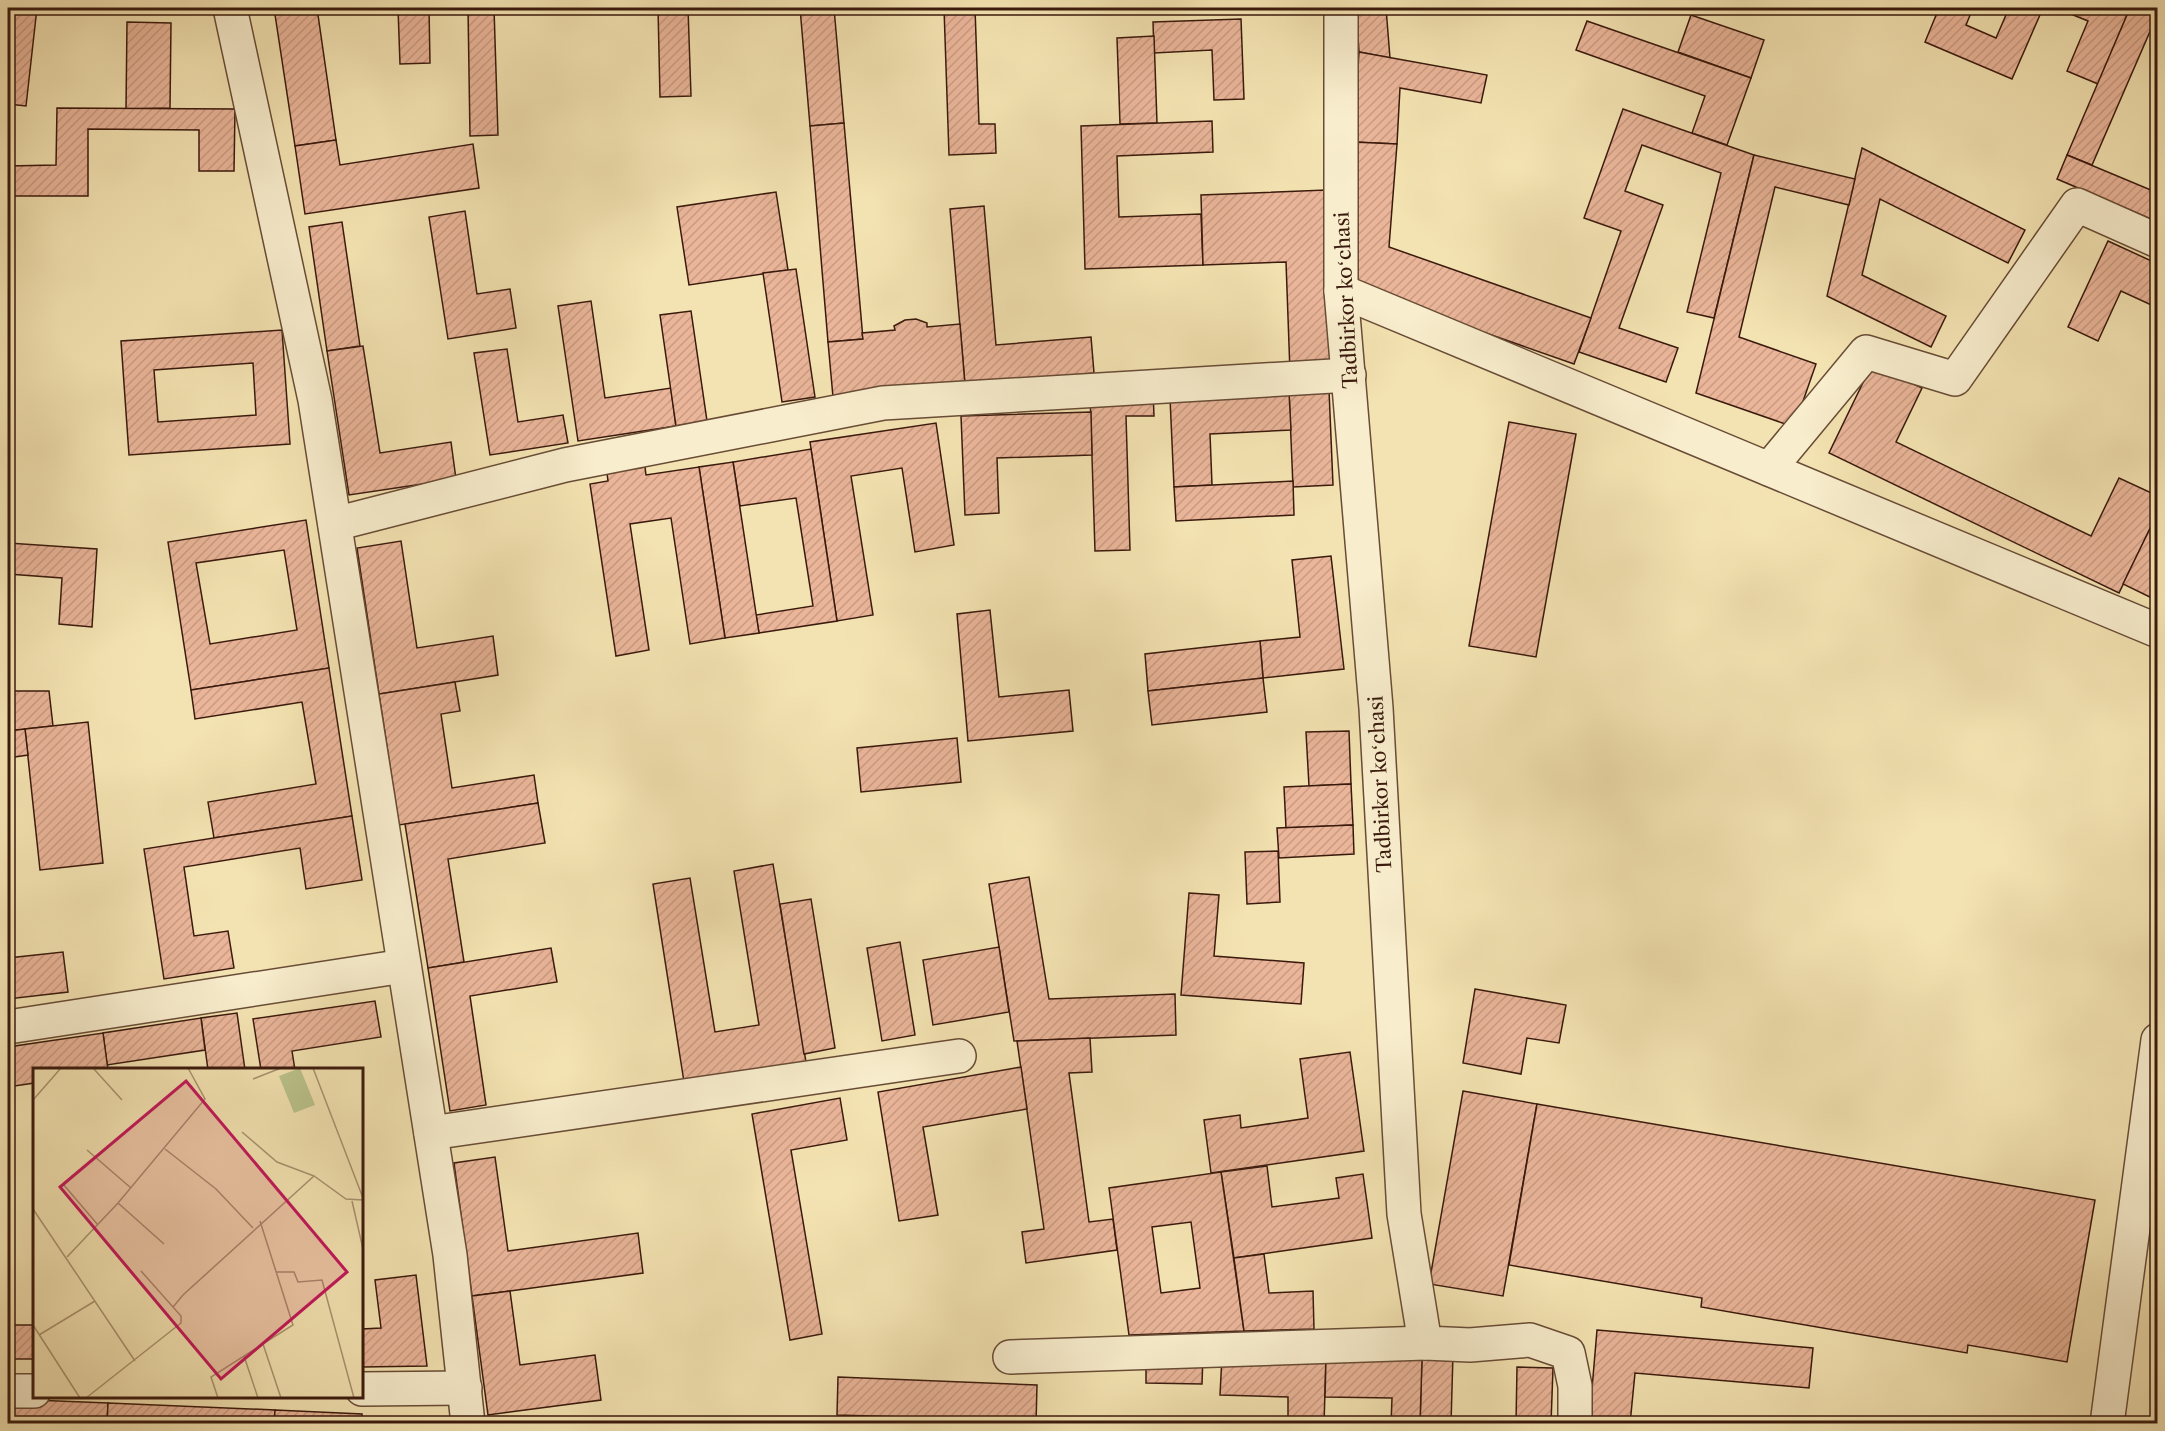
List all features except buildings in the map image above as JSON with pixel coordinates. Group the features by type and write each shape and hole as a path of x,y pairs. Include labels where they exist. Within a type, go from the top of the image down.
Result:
{"street":[{"path":"230,8 315,400 450,1255 468,1424"},
{"name":"Tadbirkor koʻchasi","path":"1341,8 1341,291 1376,708 1404,1214 1425,1343"},
{"path":"1768,469 1866,352 1955,379 2077,205 2157,241"},
{"path":"1341,291 2157,631"},
{"path":"335,524 565,465 883,403 1349,375"},
{"path":"8,1027 404,966"},
{"path":"2107,1424 2150,1152 2157,1040"},
{"path":"431,1133 959,1056"},
{"path":"1010,1357 1425,1343 1470,1345 1530,1340 1568,1353 1575,1386 1575,1424"},
{"path":"363,1389 465,1388"},
{"path":"8,1391 33,1390"}]}
